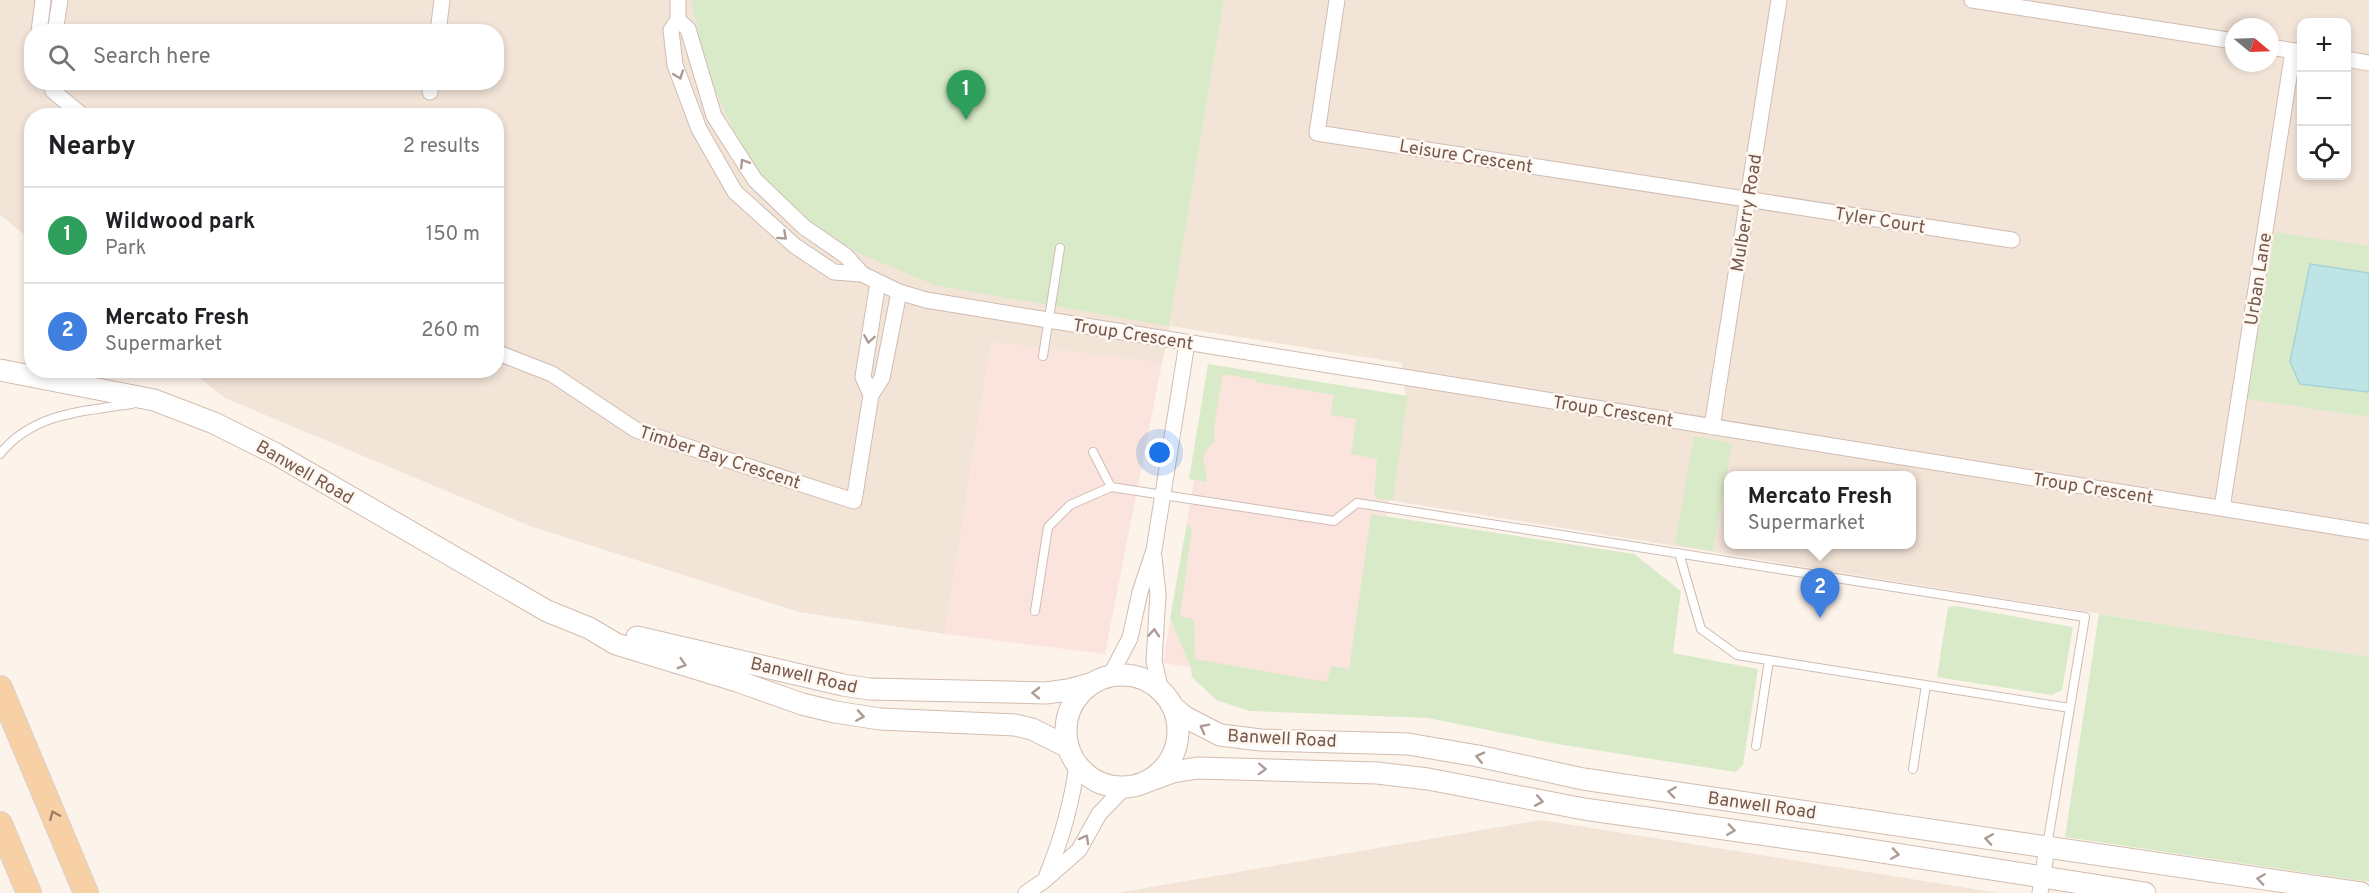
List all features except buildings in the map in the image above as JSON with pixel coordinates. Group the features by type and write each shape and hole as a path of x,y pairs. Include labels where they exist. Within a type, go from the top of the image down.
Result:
{"main road":[{"name":"Banwell Road","path":"0,370 24,375"},
{"name":"Banwell Road","path":"41,378 154,400 214,423 276,454 537,606 589,628 616,644 737,681 802,704 835,712 926,723 1015,725 1032,729 1073,756"},
{"name":"Banwell Road","path":"589,628 632,635 843,685 869,689 1046,693 1068,690 1102,680"},
{"path":"1129,675 1146,680 1167,698 1178,723 1177,742 1170,759 1159,773 1134,785 1107,785 1090,777 1073,756 1066,729 1070,711 1079,695 1102,680 1129,675"},
{"path":"0,688 86,893"},
{"name":"Banwell Road","path":"1167,698 1185,717 1220,735 1261,740 1408,744 1478,756 1583,779 2361,893"},
{"name":"Banwell Road","path":"1134,785 1173,772 1197,768 1377,773 1428,779 1584,809 1837,845 2041,886 2145,893"},
{"path":"0,824 29,893"}],"street":[{"path":"40,24 43,0"},
{"path":"56,24 60,0"},
{"path":"439,24 442,0"},
{"path":"678,0 678,20"},
{"name":"Leisure Crescent","path":"1337,0 1317,133 1748,200"},
{"name":"Mulberry Road","path":"1712,427 1779,0"},
{"path":"1972,0 2225,40"},
{"name":"Troup Crescent","path":"862,274 834,272 795,246 735,192 699,129 675,65 671,30 678,20 688,29 714,116 755,180 804,227 846,256 862,274 898,292 926,300 1187,343 2369,532"},
{"path":"2279,48 2297,51"},
{"name":"Urban Lane","path":"2222,508 2297,51"},
{"path":"2351,60 2369,63"},
{"path":"52,90 73,108"},
{"name":"Tyler Court","path":"1748,200 2012,240"},
{"name":"Timber Bay Crescent","path":"871,394 863,377 878,282"},
{"name":"Timber Bay Crescent","path":"504,355 552,374 636,430 854,501 871,394 882,378 898,292"},
{"path":"1102,680 1130,638 1140,592 1154,550 1187,343"},
{"path":"1154,550 1158,594 1154,661 1167,698"},
{"path":"1045,880 1065,828 1074,792 1073,756"},
{"path":"1026,893 1045,880 1079,850 1099,814 1134,785"},
{"path":"2041,886 2047,848"}],"lane":[{"path":"1043,356 1060,248"},
{"path":"0,454 25,430 46,419 154,400"},
{"path":"1094,452 1110,487"},
{"path":"1035,611 1048,527 1070,505 1110,487 1334,521 1357,503 2085,617 2047,848"},
{"path":"1679,554 1701,629 1737,655 2070,708"},
{"path":"1756,746 1769,660"},
{"path":"1913,769 1926,685"}],"shaded area":[{"path":"0,0 2369,0 2369,657 1388,500 1406,402 1402,363 1170,326 1162,363 991,342 945,634 799,612 530,526 225,398 200,378 504,378 504,108 24,108 24,234 0,215"},
{"path":"991,342 1162,363 1105,654 945,634"},
{"path":"1213,369 1406,402 1356,695 1163,663"},
{"path":"1541,820 1999,893 1116,893"}],"green space":[{"path":"691,0 1224,0 1169,326 934,285 831,241 750,166 707,73"},
{"path":"2275,232 2369,246 2369,417 2247,399"},
{"path":"1208,364 1408,396 1393,500 1378,499 1374,495 1377,459 1351,454 1356,419 1330,415 1334,395 1223,374 1214,428 1214,442 1207,449 1203,459 1206,482 1189,479"},
{"path":"1694,436 1732,443 1727,471 1724,471 1724,488 1713,551 1675,544"},
{"path":"1371,514 1634,554 1681,591 1673,653 1758,669 1743,765 1735,772 1557,744 1428,718 1250,711 1216,700 1192,677 1191,668 1170,618 1187,523 1192,530 1180,616 1194,619 1195,659 1326,682 1332,666 1349,669"},
{"path":"1956,606 2073,627 2062,690 2052,695 1937,677 1948,607"},
{"path":"2099,614 2369,657 2369,882 2065,837"}],"water":[{"path":"2310,264 2369,273 2369,392 2300,384 2290,362"}],"place":[{"name":"Wildwood park","path":"966,120"},
{"name":"Mercato Fresh","path":"1820,618"}]}
